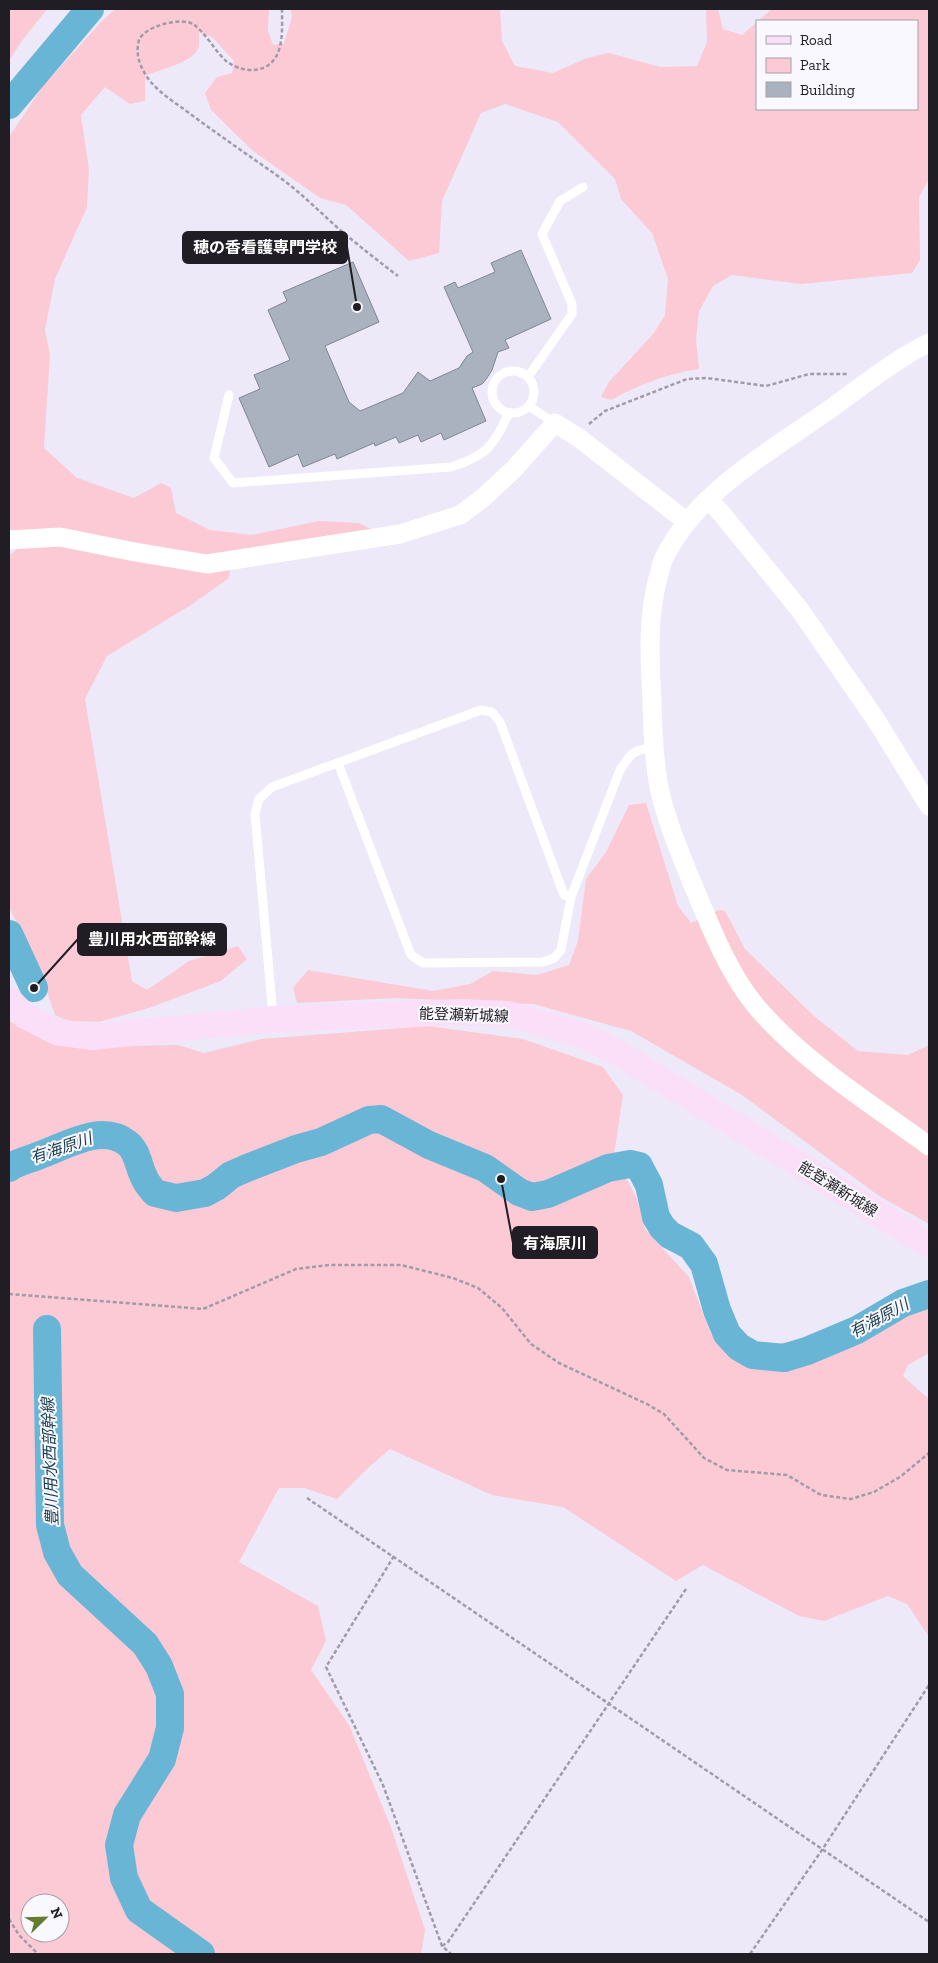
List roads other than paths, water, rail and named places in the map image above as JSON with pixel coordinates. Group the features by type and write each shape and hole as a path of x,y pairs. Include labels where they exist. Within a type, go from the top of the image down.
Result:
{"main road":[{"name":"能登瀬新城線","path":"9,1000 26,1016 56,1032 92,1037 273,1018 470,1012 508,1014 581,1035 616,1051 929,1245"}],"street":[{"path":"929,343 916,349 724,484 687,522 664,560 653,599 649,643 654,747 661,795 676,843 702,908 728,964 754,1003 785,1037 833,1076 929,1146"},
{"path":"9,540 60,537 207,564 400,534 460,515 483,498 514,469 554,423 579,438 687,522"},
{"path":"709,500 800,610 876,720 929,806"}],"lane":[{"path":"528,377 572,314 572,304 542,234 560,201 583,187"},
{"path":"509,371 522,373 528,377 534,388 535,395 530,407 523,412 509,413 496,405 493,399 493,384 497,378 509,371"},
{"path":"229,395 214,458 233,483 451,467 472,460 490,448 509,413"},
{"path":"530,407 554,423"},
{"path":"273,1018 255,814 259,799 272,787 481,710 492,712 500,722 564,895 571,897"},
{"path":"338,763 411,955 423,963 543,962 554,958 561,950 571,897 620,770 631,754 638,749 654,747"}],"waterway":[{"name":"豊川用水西部幹線","path":"9,105 90,9"},
{"name":"豊川用水西部幹線","path":"9,934 34,988"},
{"name":"有海原川","path":"9,1168 72,1142 106,1135 117,1137 131,1146 145,1179 155,1193 176,1198 205,1193 231,1175 247,1168 296,1149 321,1142 369,1120 381,1119 429,1145 485,1168 519,1192 532,1197 548,1194 608,1168 630,1164 639,1166 649,1185 656,1217 662,1227 670,1235 691,1246 704,1264 717,1310 727,1334 739,1347 753,1355 784,1358 807,1351 857,1330 903,1303 929,1294"},
{"name":"豊川用水西部幹線","path":"47,1329 50,1525 57,1552 70,1575 145,1644 159,1666 170,1694 170,1728 162,1759 127,1815 119,1845 124,1878 139,1910 201,1954"}],"place":[{"name":"穂の香看護専門学校","path":"357,307"},
{"name":"豊川用水西部幹線","path":"34,988"},
{"name":"有海原川","path":"501,1179"}]}
